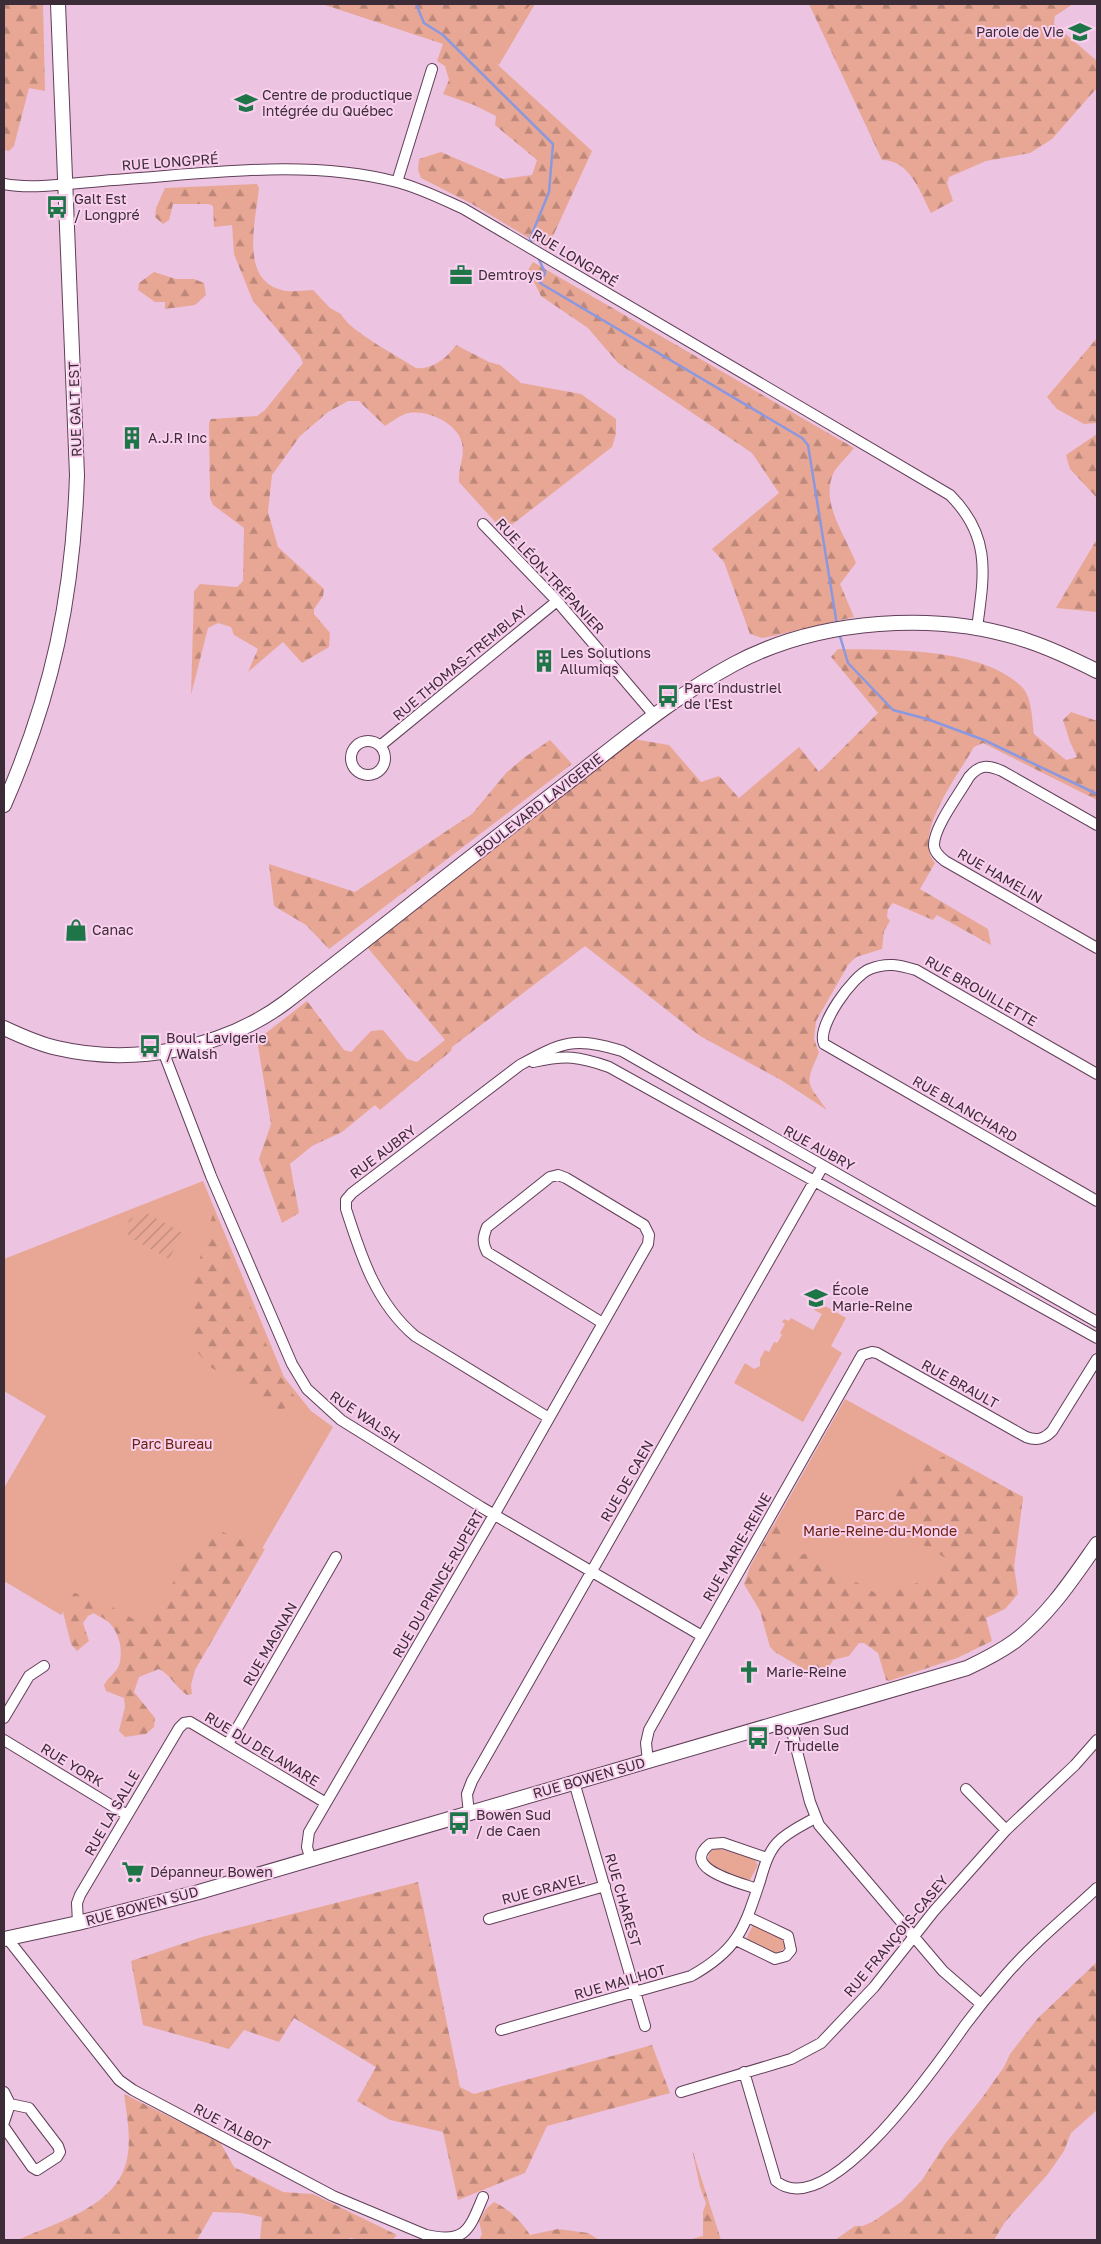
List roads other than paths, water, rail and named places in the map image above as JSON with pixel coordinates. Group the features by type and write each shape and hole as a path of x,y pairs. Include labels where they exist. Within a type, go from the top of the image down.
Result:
{"street":[{"name":"RUE GALT EST","path":"4,805 32,736 48,683 62,626 72,564 77,475 58,4"},
{"path":"396,182 432,69"},
{"name":"RUE LONGPRÉ","path":"4,184 64,183 276,170 340,172 396,182 424,191 464,209 950,495 960,504 975,527 983,553 983,583 977,628"},
{"name":"RUE LÉON-TRÉPANIER","path":"483,524 557,601 655,716"},
{"name":"RUE THOMAS-TREMBLAY","path":"380,746 557,601"},
{"name":"BOULEVARD LAVIGERIE","path":"4,1028 37,1042 82,1052 115,1054 162,1051 198,1045 245,1028 268,1016 655,716 690,691 736,663 779,645 818,634 876,624 977,628 1026,640 1056,651 1097,671"},
{"name":"RUE HAMELIN","path":"1097,825 1002,771 991,766 984,766 976,770 970,777 937,832 934,848 938,856 945,861 1097,948"},
{"name":"RUE BROUILLETTE","path":"821,1038 847,988 860,974 871,968 892,963 916,970 1097,1074"},
{"name":"RUE BLANCHARD","path":"821,1038 824,1044 1097,1200"},
{"name":"RUE AUBRY","path":"549,1418 414,1336 399,1322 388,1310 364,1263 346,1209 346,1200 352,1193 520,1065 549,1049 580,1041 598,1043 622,1051 1097,1322"},
{"name":"RUE WALSH","path":"162,1051 211,1176 292,1364 307,1389 341,1420 494,1515 702,1636"},
{"name":"RUE AUBRY","path":"520,1065 560,1056 584,1058 609,1067 1097,1338"},
{"name":"RUE DE CAEN","path":"469,1814 467,1794 472,1781 822,1166"},
{"name":"RUE DU PRINCE-RUPERT","path":"311,1860 307,1839 326,1803 494,1515 648,1244 649,1235 644,1225 566,1178 558,1175 550,1177 487,1226 483,1237 483,1244 487,1252 602,1322"},
{"name":"RUE BRAULT","path":"867,1353 877,1353 1026,1437 1040,1439 1052,1431 1097,1359"},
{"name":"RUE MARIE-REINE","path":"648,1761 646,1743 649,1730 853,1368 862,1355 867,1353"},
{"name":"RUE BOWEN SUD","path":"5,1938 78,1923 311,1860 953,1673 1000,1652 1015,1642 1044,1615 1097,1544"},
{"name":"RUE MAGNAN","path":"228,1744 336,1558"},
{"path":"4,1718 29,1676 44,1666"},
{"path":"789,1720 815,1818 950,1978 981,2004"},
{"name":"RUE DU DELAWARE","path":"184,1723 190,1722 326,1803"},
{"name":"RUE LA SALLE","path":"78,1923 77,1910 80,1895 179,1728 184,1723"},
{"name":"RUE YORK","path":"4,1740 127,1815"},
{"name":"RUE FRANÇOIS-CASEY","path":"681,2092 791,2059 821,2043 874,1987 914,1936 1006,1830 1075,1765 1097,1740"},
{"name":"RUE CHAREST","path":"574,1782 645,2026"},
{"path":"966,1789 1006,1830"},
{"name":"RUE MAILHOT","path":"501,2030 691,1976 716,1961 736,1940 748,1918 767,1858 782,1837 815,1818"},
{"path":"757,1889 709,1871 703,1862 702,1855 710,1844 719,1842 767,1858"},
{"name":"RUE GRAVEL","path":"488,1919 605,1886"},
{"path":"744,2072 776,2181 790,2189 806,2188 841,2168 886,2128 922,2086 981,2004 1016,1962 1097,1888"},
{"path":"736,1940 775,1959 786,1956 791,1950 788,1936 748,1918"},
{"name":"RUE TALBOT","path":"5,1938 119,2080 140,2094 333,2196 426,2235 439,2238 455,2238 464,2234 470,2228 483,2197"},
{"path":"4,2092 10,2104 4,2122"},
{"path":"4,2128 32,2167 37,2170 57,2157 60,2152 58,2146 29,2108 10,2104"}],"waterway":[{"path":"416,4 424,23 443,35 553,144 549,192 530,239 533,245"},
{"path":"538,257 545,273 540,283 802,438 808,445 837,625"},
{"path":"839,633 848,663 893,710 927,719 984,740 1097,794"}],"place":[{"name":"Parole de Vie","path":"1080,32"},
{"name":"Centre de productique intégrée du Québec","path":"246,103"},
{"name":"Galt Est / Longpré","path":"57,207"},
{"name":"Demtroys","path":"461,275"},
{"name":"A.J.R Inc","path":"132,438"},
{"name":"Les Solutions Allumiqs","path":"544,661"},
{"name":"Parc industriel de l'Est","path":"668,696"},
{"name":"Canac","path":"76,930"},
{"name":"Boul. Lavigerie / Walsh","path":"150,1046"},
{"name":"École Marie-Reine","path":"816,1298"},
{"name":"Marie-Reine","path":"749,1672"},
{"name":"Bowen Sud / Trudelle","path":"758,1738"},
{"name":"Bowen Sud / de Caen","path":"459,1823"},
{"name":"Dépanneur Bowen","path":"133,1872"}],"park label":[{"name":"Parc Bureau","path":"172,1444"},
{"name":"Parc de Marie-Reine-du-Monde","path":"880,1524"}]}
